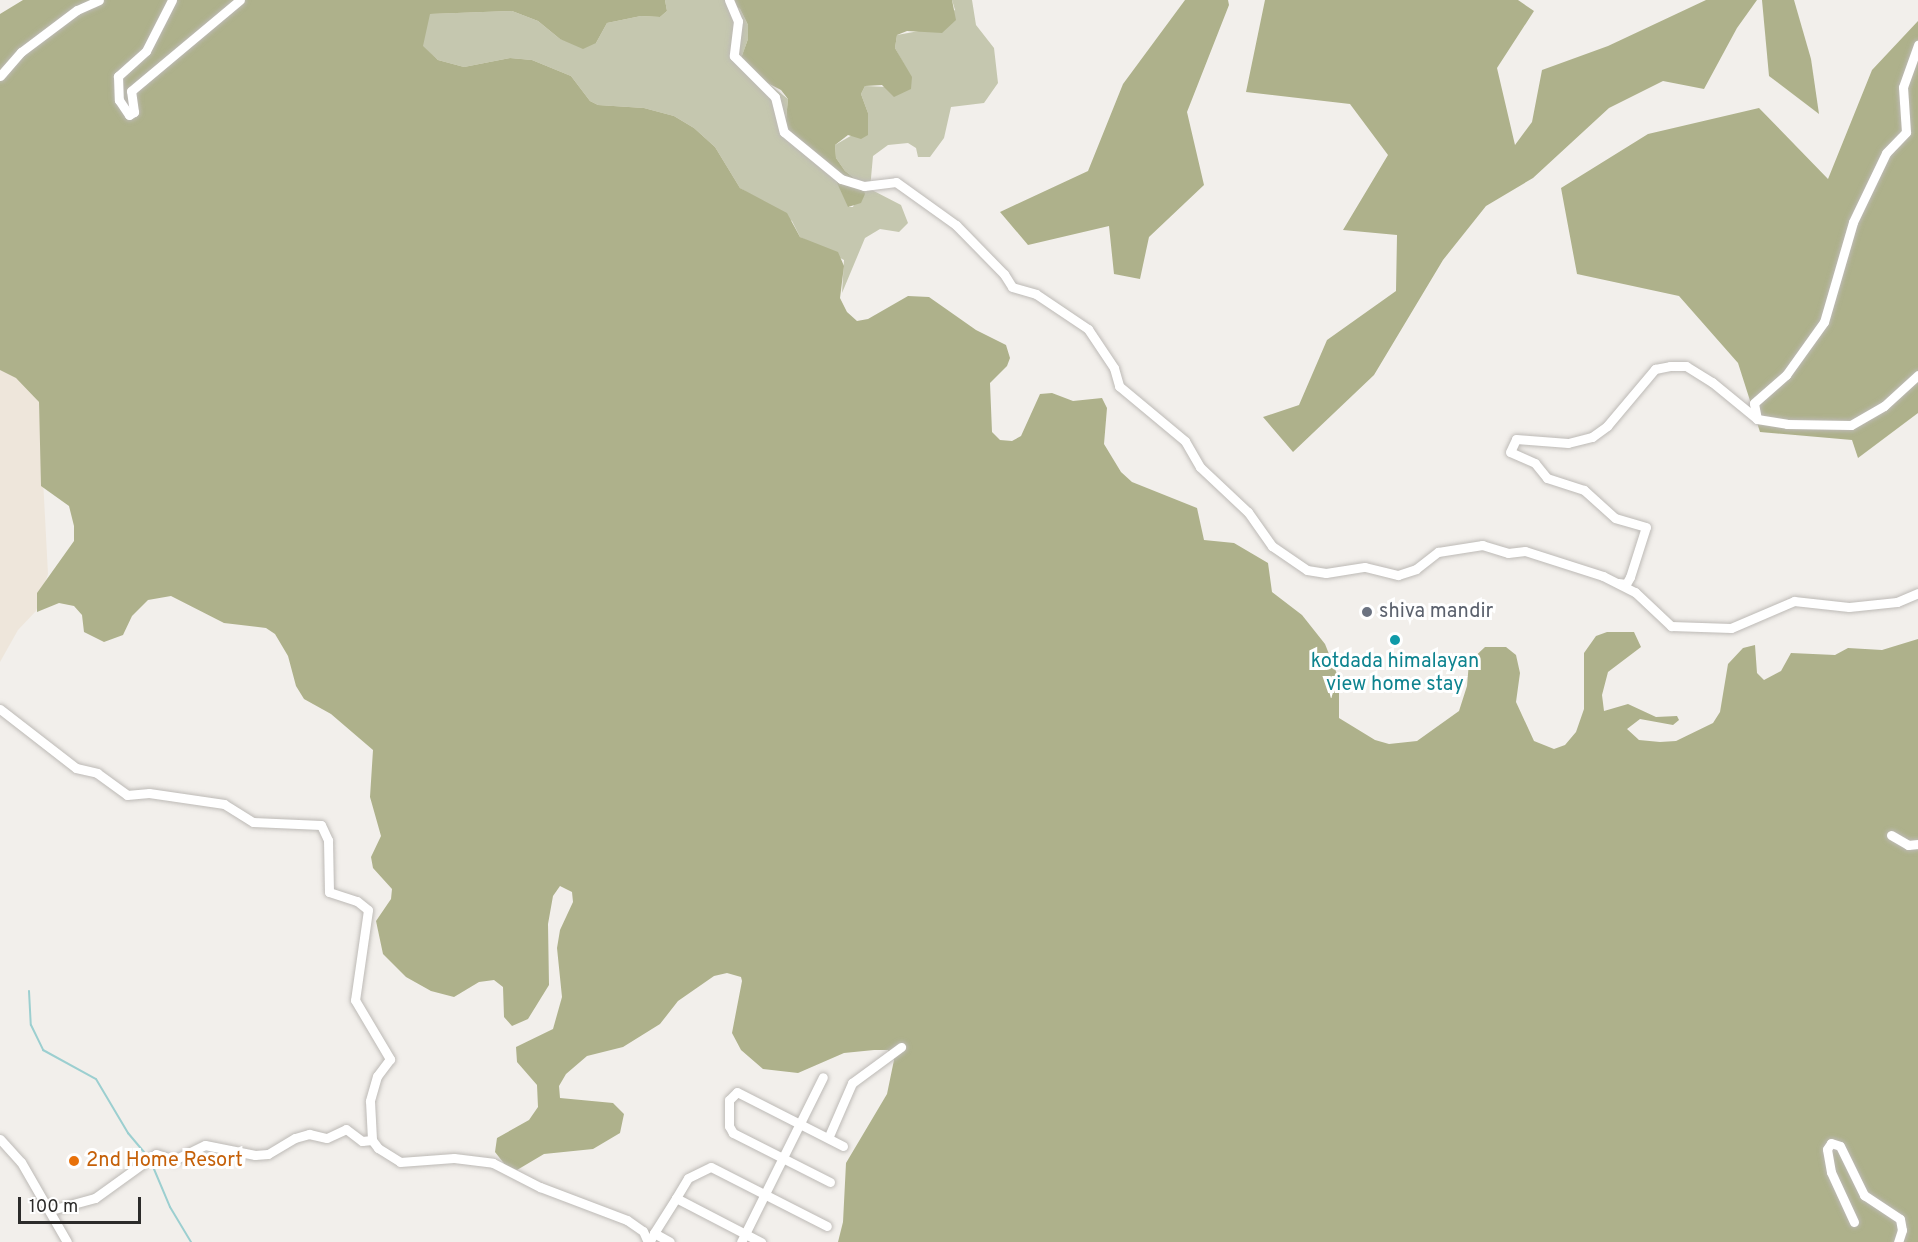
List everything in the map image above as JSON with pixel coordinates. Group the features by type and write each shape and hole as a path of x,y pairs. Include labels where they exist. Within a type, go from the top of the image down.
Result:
{"street":[{"path":"0,76 21,52 77,10 99,0"},
{"path":"172,0 146,51 118,76 119,100 129,115 134,112 131,91 240,0"},
{"path":"729,0 738,21 734,56 775,97 784,132 841,179 864,186 896,182 956,225 1004,274 1012,287 1036,294 1088,329 1114,368 1119,386 1185,441 1200,467 1248,512 1272,546 1307,570 1326,573 1365,567 1398,575 1416,569 1438,552 1482,544 1508,553 1525,551 1616,583 1635,592 1671,626 1731,628 1794,601 1849,607 1897,602 1918,593"},
{"path":"1757,419 1754,403 1786,375 1824,322 1853,222 1886,153 1906,132 1903,87 1918,45"},
{"path":"1616,583 1626,584 1630,577 1646,527 1615,518 1584,490 1547,478 1534,464 1510,452 1516,439 1568,443 1592,437 1607,426 1655,369 1670,366 1686,366 1712,382 1757,419 1787,424 1851,425 1884,406 1918,375"},
{"path":"0,709 66,761 97,773 128,795 149,793 224,804 253,822 321,825 328,840 329,892 357,901 368,910 355,1000 390,1059 374,1085 370,1101 372,1140 393,1161 463,1158 493,1163 540,1187 627,1220 650,1239 670,1242"},
{"path":"1891,835 1908,845 1918,844"},
{"path":"829,1136 852,1083 901,1047"},
{"path":"743,1238 803,1123 823,1077"},
{"path":"830,1182 733,1133 729,1126 729,1100 737,1092 829,1136 843,1146"},
{"path":"51,1210 95,1198 130,1176 145,1160 156,1154 174,1160 205,1145 255,1155 268,1154 295,1138 309,1134 327,1138 346,1130 362,1141 372,1140"},
{"path":"0,1139 21,1162 51,1210 67,1242"},
{"path":"1854,1222 1831,1172 1827,1149 1831,1143 1840,1146 1864,1196 1900,1219 1902,1230 1898,1242"},
{"path":"650,1239 688,1178 711,1167 827,1226"},
{"path":"676,1198 743,1238 761,1242"}],"shaded area":[{"path":"0,369 20,377 39,402 48,574 36,611 18,630 0,662"}],"green space":[{"path":"23,0 665,0 667,11 660,17 641,16 607,23 596,43 583,49 560,39 538,21 512,11 430,14 423,46 438,60 464,67 510,58 532,60 571,76 590,101 598,105 644,108 674,116 694,128 715,147 740,188 787,213 800,237 838,252 844,266 840,298 847,312 857,321 868,319 908,296 929,297 976,330 1006,345 1010,358 1007,366 990,383 992,432 1000,440 1012,441 1021,436 1040,394 1052,393 1073,401 1102,398 1107,408 1104,444 1121,472 1132,482 1197,508 1204,540 1234,543 1268,563 1272,592 1302,615 1325,644 1339,679 1339,718 1375,740 1389,744 1417,741 1459,711 1467,686 1469,662 1485,647 1506,647 1516,655 1520,673 1516,702 1534,741 1554,749 1565,745 1576,732 1584,709 1584,653 1596,636 1607,632 1634,632 1641,647 1608,672 1602,695 1604,711 1628,704 1656,717 1677,716 1679,720 1673,725 1640,719 1627,729 1639,740 1660,742 1676,741 1713,723 1720,712 1728,664 1743,648 1755,645 1757,673 1764,680 1781,671 1791,653 1835,655 1848,648 1882,650 1918,639 1918,1242 838,1242 843,1222 846,1163 887,1094 894,1060 888,1050 874,1050 844,1053 798,1073 763,1069 741,1050 732,1033 742,981 741,977 727,973 714,976 678,1001 660,1024 623,1047 587,1056 566,1074 559,1086 560,1098 613,1103 624,1114 620,1133 593,1149 544,1154 517,1170 506,1166 495,1152 497,1138 529,1120 538,1107 537,1085 517,1062 516,1047 553,1029 562,997 557,948 560,930 573,902 572,892 560,886 553,896 548,924 549,985 528,1019 512,1026 504,1017 503,987 494,980 479,982 454,997 431,991 406,977 383,954 376,921 391,899 392,889 373,868 371,857 381,836 370,797 373,750 331,714 304,699 296,686 288,656 275,634 266,628 224,623 171,596 148,600 132,616 123,635 104,642 84,632 82,615 74,606 59,603 37,612 37,593 74,541 74,526 69,506 41,486 39,402 16,378 0,370 0,14"},
{"path":"665,0 724,0 740,9 748,25 748,39 740,61 788,99 785,130 832,172 849,207 853,207 862,184 845,171 836,158 835,145 854,134 868,113 861,94 865,86 887,87 911,77 895,48 897,35 919,31 955,10 952,0 972,0 976,25 994,48 998,83 984,103 951,107 944,138 930,157 918,157 916,148 908,143 888,145 873,156 870,189 901,205 908,223 899,232 880,229 865,238 842,293 844,260 800,237 792,221 740,188 715,147 694,128 674,116 644,108 598,105 590,101 571,76 532,60 510,58 464,67 438,60 422,46 429,14 512,11 538,21 560,39 596,43 607,23 641,16 660,17 667,11"},
{"path":"724,0 952,0 956,20 942,33 907,31 897,35 895,48 912,77 911,89 894,97 882,85 865,86 861,94 868,113 868,135 861,139 848,135 835,145 836,158 845,171 862,184 865,194 861,203 848,207 832,172 785,130 788,99 781,90 742,70 740,61 748,39 748,25 740,9"},
{"path":"1185,0 1228,0 1229,5 1187,112 1204,185 1149,237 1140,279 1114,274 1109,226 1028,245 1000,212 1088,171 1123,84"},
{"path":"1265,0 1518,0 1534,11 1497,68 1515,145 1532,122 1542,70 1608,46 1706,0 1757,0 1737,28 1704,89 1663,81 1609,108 1533,178 1486,206 1443,260 1374,375 1293,452 1263,417 1299,405 1327,340 1396,291 1397,235 1343,230 1388,155 1350,104 1246,92"},
{"path":"1762,0 1794,0 1811,59 1819,114 1769,76"},
{"path":"1918,21 1918,413 1858,458 1852,440 1760,432 1738,363 1679,296 1577,274 1561,188 1648,134 1759,108 1828,179 1872,70"}],"waterway":[{"path":"29,991 31,1025 43,1050 96,1079 128,1133 148,1157"},
{"path":"151,1162 170,1207 191,1242"}],"place":[{"name":"shiva mandir","path":"1367,612"},
{"name":"kotdada himalayan view home stay","path":"1395,640"},
{"name":"2nd Home Resort","path":"74,1161"}]}
